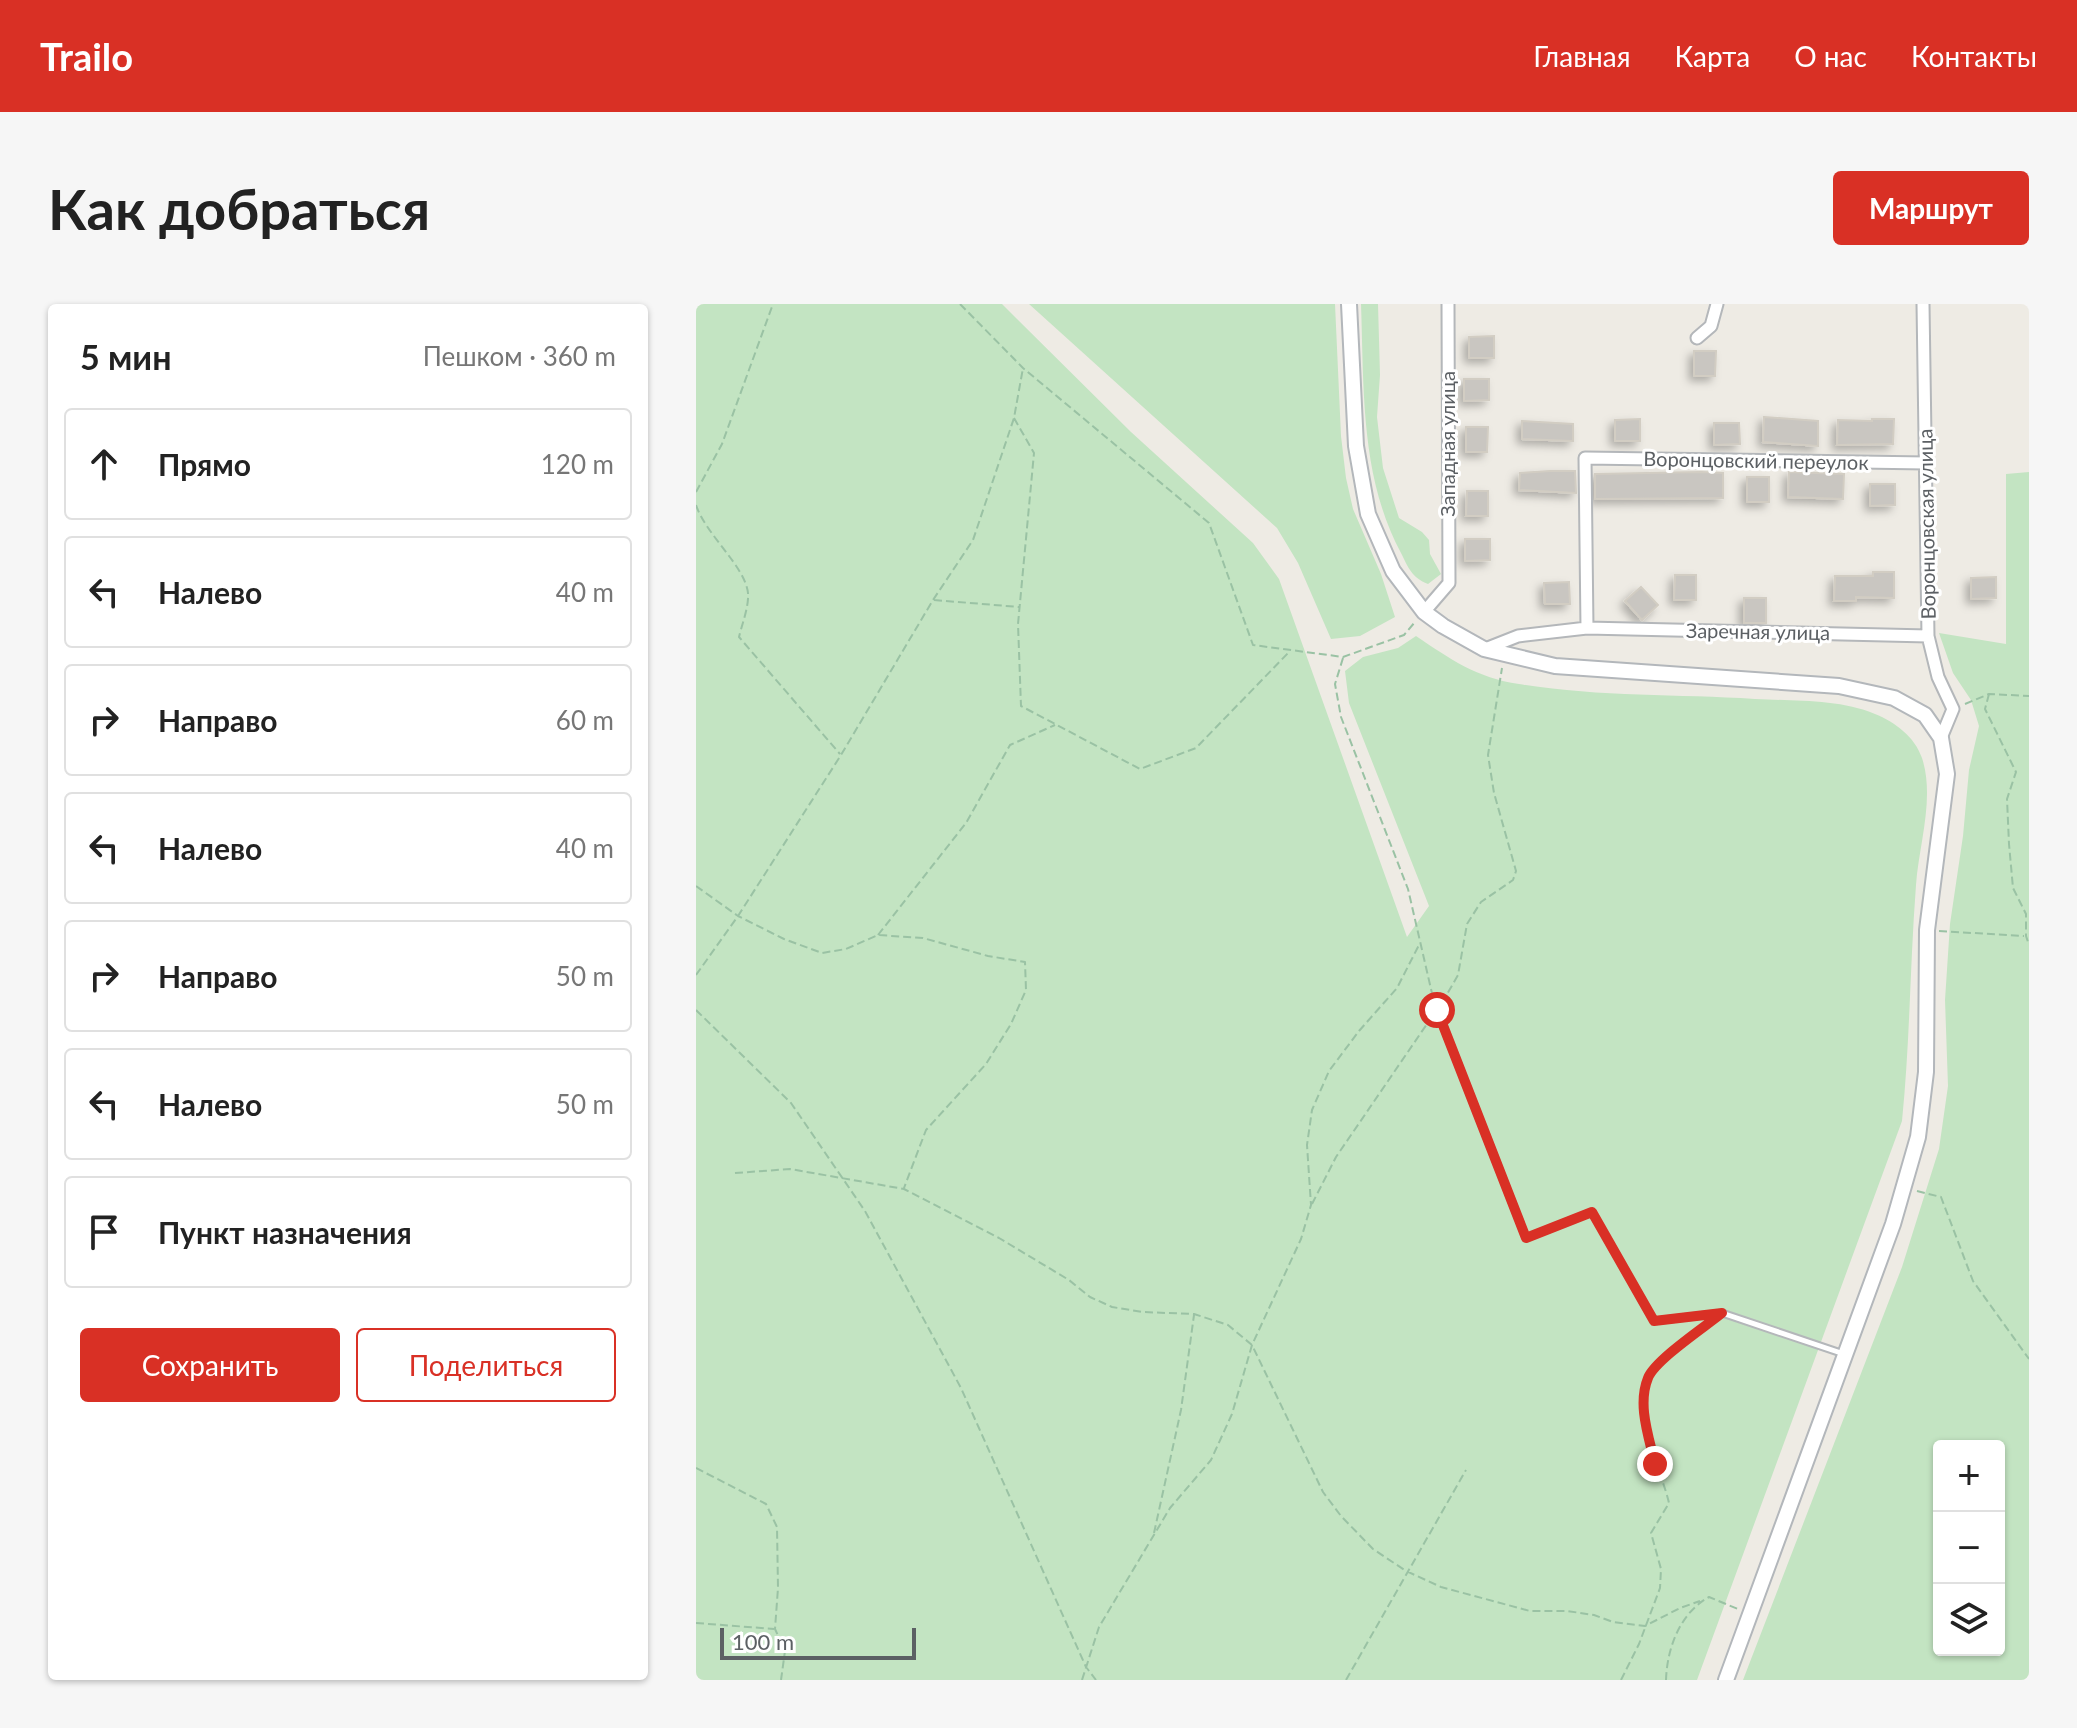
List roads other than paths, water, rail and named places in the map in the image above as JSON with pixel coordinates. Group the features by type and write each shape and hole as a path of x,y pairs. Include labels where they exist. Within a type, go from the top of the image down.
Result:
{"main road":[{"path":"1349,304 1356,446 1368,514 1393,571 1424,612 1484,649 1555,666 1839,686 1894,698 1925,715 1941,738 1947,774 1927,930 1926,1072 1918,1137 1893,1224 1726,1680"}],"street":[{"name":"Западная улица","path":"1424,612 1449,583 1448,304"},
{"path":"1697,338 1711,326 1717,304"},
{"name":"Воронцовская улица","path":"1923,304 1928,636 1938,677 1953,709 1941,738"},
{"name":"Воронцовский переулок","path":"1587,628 1585,458 1926,463"},
{"name":"Заречная улица","path":"1484,649 1518,636 1587,628 1928,636"}],"lane":[{"path":"1437,1010 1526,1238 1592,1212 1654,1321 1722,1313 1845,1354"}]}
